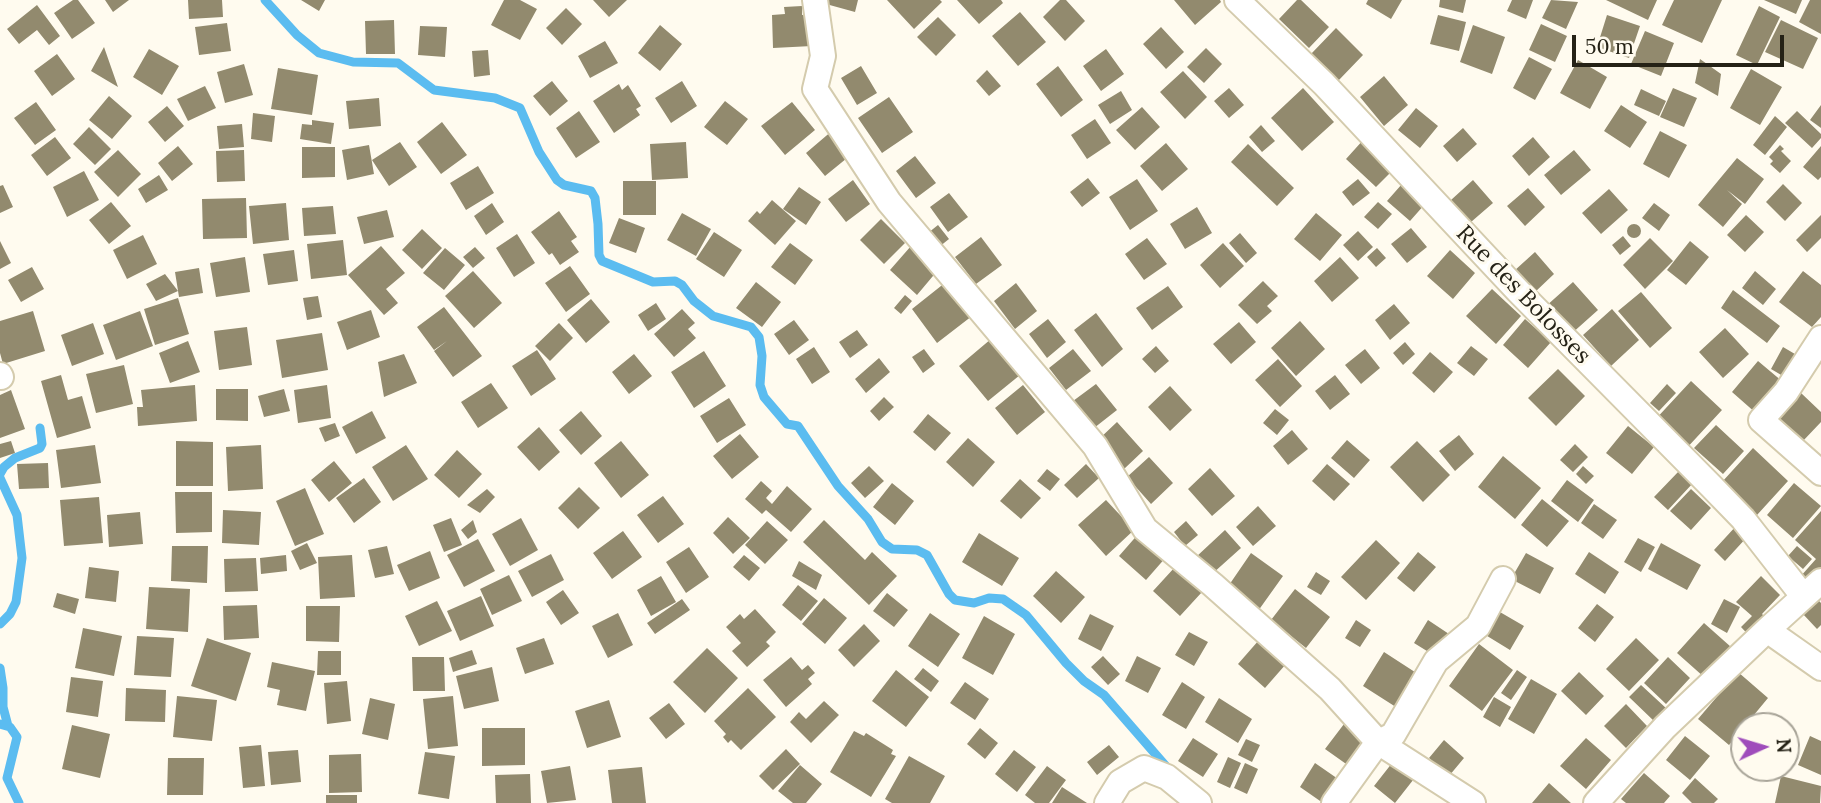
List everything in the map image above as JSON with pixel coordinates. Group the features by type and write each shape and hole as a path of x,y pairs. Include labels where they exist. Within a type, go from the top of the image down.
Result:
{"street":[{"path":"815,0 823,56 815,89 889,202 1094,446 1145,529 1213,585 1330,689 1378,742 1473,803"},
{"name":"Rue des Bolosses","path":"1237,0 1324,84 1518,291 1812,589"},
{"path":"1821,338 1786,392 1761,420 1821,472"},
{"path":"1334,803 1378,742 1393,735 1436,661 1478,626 1503,579"},
{"path":"1596,803 1665,727 1812,589"},
{"path":"1767,630 1821,668"},
{"path":"1108,803 1120,782 1144,768 1167,777 1199,803"}],"building":[{"path":"73,0 78,0 95,23 72,39 54,13"},
{"path":"105,0 129,0 113,12"},
{"path":"188,0 222,0 223,17 189,19"},
{"path":"301,0 325,0 319,11"},
{"path":"504,0 520,0 537,9 520,40 491,25"},
{"path":"593,0 627,0 609,17"},
{"path":"827,0 858,0 855,12 826,4"},
{"path":"887,0 940,0 942,2 914,29"},
{"path":"957,0 1001,0 1003,3 979,24"},
{"path":"1060,0 1066,0 1085,21 1065,41 1043,17"},
{"path":"1174,0 1220,0 1221,2 1195,25"},
{"path":"1297,0 1301,0 1329,27 1309,48 1279,19"},
{"path":"1368,0 1402,0 1391,19 1366,4"},
{"path":"1440,0 1466,0 1463,13 1439,7"},
{"path":"1512,0 1533,0 1526,19 1507,11"},
{"path":"1551,0 1578,2 1566,29 1542,18"},
{"path":"1606,0 1657,0 1648,20"},
{"path":"1674,0 1722,0 1702,43 1662,25"},
{"path":"1764,0 1802,0 1796,14"},
{"path":"1810,0 1821,0 1821,34 1799,22"},
{"path":"37,5 60,36 49,45 37,30 19,44 7,29"},
{"path":"802,6 802,15 810,14 812,46 773,48 772,15 785,14 784,7"},
{"path":"1759,6 1780,17 1757,65 1736,55"},
{"path":"566,8 582,24 562,45 546,28"},
{"path":"1020,12 1046,42 1018,66 992,36"},
{"path":"1438,15 1466,22 1459,51 1430,44"},
{"path":"1607,15 1640,26 1629,58 1597,47"},
{"path":"938,17 956,35 936,56 917,37"},
{"path":"394,20 395,54 366,54 365,21"},
{"path":"1781,20 1818,38 1803,69 1765,52"},
{"path":"227,23 231,51 199,55 195,27"},
{"path":"1541,24 1567,36 1555,62 1529,50"},
{"path":"660,25 682,44 660,71 638,53"},
{"path":"1473,25 1505,37 1492,74 1460,62"},
{"path":"420,26 447,27 445,57 418,55"},
{"path":"1161,27 1184,52 1166,69 1143,44"},
{"path":"1336,28 1363,55 1338,81 1311,54"},
{"path":"1645,31 1674,43 1661,76 1631,64"},
{"path":"605,41 618,63 590,78 578,56"},
{"path":"104,47 118,87 91,71"},
{"path":"1206,48 1222,64 1204,83 1187,67"},
{"path":"149,49 179,66 162,95 133,77"},
{"path":"1106,49 1124,74 1101,91 1083,66"},
{"path":"488,50 490,75 474,77 472,51"},
{"path":"57,54 75,79 52,96 34,71"},
{"path":"1529,57 1552,69 1535,100 1513,88"},
{"path":"1700,59 1721,74 1718,96 1695,83"},
{"path":"1578,60 1607,77 1590,109 1560,93"},
{"path":"244,64 253,95 225,103 217,72"},
{"path":"861,66 877,93 857,105 841,78"},
{"path":"1058,66 1083,100 1061,117 1036,84"},
{"path":"278,68 318,75 312,115 271,109"},
{"path":"1751,69 1782,87 1760,125 1730,108"},
{"path":"987,70 1001,86 989,96 976,81"},
{"path":"1183,71 1207,97 1185,119 1160,92"},
{"path":"1384,76 1408,105 1384,126 1360,97"},
{"path":"552,81 568,101 550,116 533,96"},
{"path":"682,81 697,106 671,123 655,98"},
{"path":"619,84 622,90 628,85 641,106 636,109 640,115 614,133 593,101"},
{"path":"205,86 216,108 188,121 177,99"},
{"path":"1229,88 1244,105 1229,118 1214,101"},
{"path":"1303,88 1334,122 1302,151 1271,118"},
{"path":"1673,88 1697,98 1684,127 1660,117"},
{"path":"1641,89 1666,101 1659,116 1634,105"},
{"path":"1121,91 1132,110 1110,124 1098,105"},
{"path":"109,96 132,116 112,139 89,120"},
{"path":"889,97 913,132 882,153 858,118"},
{"path":"379,98 381,126 349,129 346,101"},
{"path":"725,101 748,119 727,145 704,127"},
{"path":"36,102 56,130 35,145 14,118"},
{"path":"792,102 815,130 785,155 761,126"},
{"path":"1621,105 1647,122 1630,148 1604,131"},
{"path":"1821,105 1821,128 1810,120"},
{"path":"167,106 184,126 165,142 148,122"},
{"path":"1142,107 1160,127 1135,150 1116,130"},
{"path":"1416,108 1438,126 1420,148 1398,130"},
{"path":"579,111 600,142 576,158 556,128"},
{"path":"1797,111 1821,134 1821,138 1812,148 1785,123"},
{"path":"253,113 275,116 272,142 251,139"},
{"path":"1775,116 1787,127 1765,155 1753,145"},
{"path":"1095,119 1111,143 1087,159 1071,135"},
{"path":"312,120 334,123 331,144 300,139 302,124 312,125"},
{"path":"442,122 467,155 441,174 417,142"},
{"path":"242,124 244,147 219,149 217,126"},
{"path":"1261,125 1275,141 1262,152 1249,137"},
{"path":"89,127 111,149 95,165 73,144"},
{"path":"1463,128 1477,144 1457,162 1443,146"},
{"path":"833,130 852,154 825,176 806,153"},
{"path":"1660,131 1687,145 1669,178 1643,164"},
{"path":"55,137 71,158 47,176 31,155"},
{"path":"1533,137 1550,157 1529,176 1512,156"},
{"path":"1364,139 1395,168 1376,187 1346,159"},
{"path":"400,142 417,167 389,186 372,160"},
{"path":"686,142 688,178 652,180 650,144"},
{"path":"1166,143 1188,169 1162,191 1140,166"},
{"path":"1248,144 1294,188 1277,206 1231,162"},
{"path":"369,145 374,174 347,180 342,150"},
{"path":"1780,145 1784,149 1781,151 1791,161 1780,173 1770,164 1773,161 1769,157"},
{"path":"178,146 193,164 172,181 158,163"},
{"path":"1821,146 1821,177 1818,180 1803,167"},
{"path":"302,147 335,147 335,177 302,178"},
{"path":"118,150 141,174 118,197 94,172"},
{"path":"244,150 245,181 217,182 216,151"},
{"path":"1574,150 1591,170 1561,195 1544,175"},
{"path":"915,156 936,183 916,198 896,171"},
{"path":"1737,158 1764,179 1745,204 1727,190 1742,204 1723,227 1698,205"},
{"path":"478,166 494,193 466,210 450,183"},
{"path":"84,171 99,200 67,217 53,187"},
{"path":"159,175 168,190 146,203 138,189"},
{"path":"1088,178 1100,193 1082,207 1070,192"},
{"path":"1137,179 1158,211 1130,230 1109,197"},
{"path":"1358,179 1370,193 1353,206 1342,192"},
{"path":"853,180 870,204 846,222 828,199"},
{"path":"1473,180 1493,203 1471,222 1451,200"},
{"path":"623,181 656,181 656,215 623,215"},
{"path":"1402,184 1425,204 1410,221 1387,201"},
{"path":"1783,184 1802,203 1785,221 1766,202"},
{"path":"3,185 13,207 0,213 0,186"},
{"path":"799,187 821,202 806,225 783,209"},
{"path":"1528,188 1545,207 1525,226 1507,206"},
{"path":"1609,189 1628,210 1601,234 1582,213"},
{"path":"949,193 968,217 948,232 930,207"},
{"path":"246,198 247,238 203,239 202,199"},
{"path":"772,200 796,221 775,245 748,221 757,211 760,214"},
{"path":"111,202 131,226 109,244 89,220"},
{"path":"1378,202 1392,214 1378,229 1364,217"},
{"path":"286,203 289,240 253,244 249,206"},
{"path":"492,203 504,222 486,235 474,216"},
{"path":"1654,203 1670,215 1659,231 1642,218"},
{"path":"333,206 336,234 304,236 302,208"},
{"path":"1197,207 1212,233 1185,249 1170,224"},
{"path":"387,210 394,237 364,244 357,217"},
{"path":"559,211 577,237 571,241 579,252 560,265 531,232"},
{"path":"682,213 711,229 696,256 667,240"},
{"path":"1316,213 1342,235 1320,261 1294,239"},
{"path":"1746,215 1764,232 1745,252 1727,235"},
{"path":"1821,215 1821,238 1807,252 1796,240"},
{"path":"619,218 645,228 636,253 609,243"},
{"path":"881,219 905,243 884,264 860,240"},
{"path":"1631,224 1637,224 1641,231 1637,238 1631,238 1627,234 1627,228"},
{"path":"938,225 949,239 939,247 928,233"},
{"path":"1411,228 1427,247 1407,263 1391,244"},
{"path":"422,229 442,248 422,269 402,250"},
{"path":"1358,231 1373,247 1358,261 1343,245"},
{"path":"714,232 742,250 724,277 696,259"},
{"path":"1240,233 1257,253 1246,263 1229,243"},
{"path":"517,234 535,263 514,277 496,248"},
{"path":"143,235 157,264 127,279 113,250"},
{"path":"1623,236 1631,246 1620,255 1612,245"},
{"path":"981,237 1002,265 976,284 955,257"},
{"path":"1147,238 1167,264 1144,280 1125,254"},
{"path":"1650,238 1673,261 1645,289 1623,265"},
{"path":"343,240 347,275 311,279 307,244"},
{"path":"0,241 11,263 0,269"},
{"path":"1690,241 1709,257 1686,285 1667,270"},
{"path":"790,243 813,260 795,285 771,267"},
{"path":"1223,243 1244,266 1220,288 1200,265"},
{"path":"381,246 405,273 386,289 398,303 384,315 348,275"},
{"path":"911,246 938,270 917,295 890,270"},
{"path":"475,247 485,258 473,268 463,257"},
{"path":"445,248 465,265 444,290 423,273"},
{"path":"1377,248 1386,258 1376,267 1367,257"},
{"path":"294,250 298,281 268,285 263,254"},
{"path":"1450,250 1475,273 1453,299 1427,276"},
{"path":"1535,252 1554,274 1534,293 1514,271"},
{"path":"245,257 250,292 216,297 210,263"},
{"path":"1340,257 1359,278 1332,302 1314,281"},
{"path":"570,266 590,294 566,312 545,283"},
{"path":"32,267 44,289 21,302 8,280"},
{"path":"199,268 203,293 179,297 175,272"},
{"path":"473,271 502,303 474,328 445,296"},
{"path":"1755,271 1776,289 1763,305 1742,288"},
{"path":"1803,271 1821,285 1821,317 1812,327 1779,302"},
{"path":"165,274 178,291 156,301 146,284"},
{"path":"1263,281 1278,296 1267,306 1272,311 1257,324 1238,305"},
{"path":"756,282 781,302 762,327 736,308"},
{"path":"946,282 972,316 937,343 912,309"},
{"path":"1573,282 1598,310 1570,335 1545,307"},
{"path":"1016,283 1037,311 1015,329 994,301"},
{"path":"1168,286 1183,307 1152,330 1136,308"},
{"path":"1492,289 1521,316 1496,344 1466,316"},
{"path":"1733,290 1780,326 1767,343 1721,308"},
{"path":"1641,292 1672,328 1650,348 1618,311"},
{"path":"905,295 912,301 901,314 894,308"},
{"path":"318,296 322,317 307,320 303,298"},
{"path":"178,298 189,334 155,345 144,309"},
{"path":"591,299 610,322 586,343 567,320"},
{"path":"656,303 666,319 648,331 638,315"},
{"path":"1394,304 1410,323 1390,340 1375,320"},
{"path":"444,307 482,356 453,377 434,351 447,341 434,350 417,327"},
{"path":"682,309 695,323 688,329 696,338 674,357 654,334"},
{"path":"1612,309 1639,340 1611,366 1583,335"},
{"path":"371,310 380,337 347,350 337,322"},
{"path":"33,311 45,351 3,364 0,353 0,321"},
{"path":"140,311 153,346 116,360 103,325"},
{"path":"1096,313 1123,349 1102,367 1074,330"},
{"path":"1048,319 1066,342 1047,358 1029,334"},
{"path":"1525,319 1551,342 1528,368 1503,345"},
{"path":"794,320 809,340 789,355 774,334"},
{"path":"1300,321 1325,349 1296,376 1271,348"},
{"path":"1239,322 1256,342 1231,364 1213,344"},
{"path":"93,323 104,354 72,366 61,335"},
{"path":"559,323 573,338 550,361 535,346"},
{"path":"247,327 252,365 219,370 214,331"},
{"path":"1725,328 1749,354 1723,378 1699,352"},
{"path":"857,330 868,345 850,358 839,342"},
{"path":"322,333 328,370 282,378 276,340"},
{"path":"991,339 1020,375 988,401 959,366"},
{"path":"188,341 200,372 170,383 159,353"},
{"path":"1405,342 1415,354 1403,365 1393,353"},
{"path":"1156,346 1169,361 1155,373 1142,359"},
{"path":"1471,346 1488,359 1474,376 1457,363"},
{"path":"814,347 830,372 812,384 796,359"},
{"path":"1783,347 1800,357 1788,379 1771,369"},
{"path":"924,349 935,364 923,373 912,357"},
{"path":"1073,349 1091,371 1066,390 1049,368"},
{"path":"1365,349 1380,368 1361,384 1345,365"},
{"path":"537,350 556,379 531,396 512,366"},
{"path":"704,351 726,386 694,408 671,372"},
{"path":"1430,352 1453,372 1434,393 1412,373"},
{"path":"404,354 417,383 384,397 378,362"},
{"path":"634,354 652,376 629,394 612,372"},
{"path":"879,358 890,372 866,393 855,379"},
{"path":"1278,359 1302,386 1280,407 1255,380"},
{"path":"1758,361 1783,382 1757,414 1732,392"},
{"path":"124,365 133,404 96,413 86,374"},
{"path":"1558,369 1585,396 1556,426 1528,398"},
{"path":"61,375 68,400 82,396 91,428 57,438 41,381"},
{"path":"1335,375 1350,394 1330,410 1315,391"},
{"path":"1691,381 1722,410 1684,451 1653,422"},
{"path":"491,383 508,408 478,428 461,402"},
{"path":"1096,384 1117,410 1094,428 1073,401"},
{"path":"1667,384 1676,393 1659,411 1650,403"},
{"path":"195,385 197,421 138,426 137,407 143,407 141,390"},
{"path":"327,385 331,418 298,423 294,390"},
{"path":"1023,385 1045,412 1017,435 995,408"},
{"path":"1170,386 1192,410 1170,431 1148,407"},
{"path":"216,389 248,389 248,421 216,420"},
{"path":"284,389 290,411 264,417 258,396"},
{"path":"11,390 25,429 0,438 0,395"},
{"path":"1801,393 1821,412 1821,422 1802,442 1777,418"},
{"path":"884,397 894,407 879,421 870,411"},
{"path":"729,398 746,425 717,443 700,416"},
{"path":"1275,409 1289,420 1277,435 1263,423"},
{"path":"372,411 386,438 356,454 342,427"},
{"path":"581,411 602,436 581,455 559,430"},
{"path":"928,414 951,433 935,451 913,432"},
{"path":"1117,422 1143,451 1124,469 1098,440"},
{"path":"335,423 340,436 325,442 319,428"},
{"path":"1716,425 1744,451 1723,474 1694,448"},
{"path":"1628,426 1654,447 1632,474 1606,453"},
{"path":"539,427 560,452 539,471 517,447"},
{"path":"1292,430 1308,449 1288,465 1273,446"},
{"path":"740,434 759,457 732,479 713,456"},
{"path":"1459,435 1474,454 1455,471 1439,451"},
{"path":"968,438 995,462 973,487 946,462"},
{"path":"1347,440 1370,460 1354,478 1331,458"},
{"path":"11,441 15,453 0,458 0,444"},
{"path":"176,441 213,442 213,486 176,486"},
{"path":"621,441 649,475 621,498 594,463"},
{"path":"1417,441 1450,475 1423,502 1390,467"},
{"path":"1575,444 1588,457 1573,472 1560,460"},
{"path":"95,445 101,483 61,488 56,450"},
{"path":"261,445 263,489 228,491 226,447"},
{"path":"406,445 428,479 393,501 372,467"},
{"path":"1753,448 1788,481 1757,515 1722,482"},
{"path":"457,450 482,474 459,498 434,475"},
{"path":"1503,456 1541,488 1515,519 1478,487"},
{"path":"1149,457 1173,483 1151,504 1127,477"},
{"path":"334,461 352,483 329,502 311,480"},
{"path":"48,463 49,488 19,489 17,464"},
{"path":"1086,464 1099,478 1077,498 1064,485"},
{"path":"1327,464 1350,484 1334,501 1312,481"},
{"path":"869,466 884,481 865,498 851,483"},
{"path":"1583,466 1594,476 1586,484 1576,474"},
{"path":"1210,468 1235,496 1212,516 1188,489"},
{"path":"1047,469 1060,479 1050,491 1037,481"},
{"path":"1679,471 1693,483 1668,510 1654,497"},
{"path":"364,478 381,502 354,523 336,498"},
{"path":"1020,479 1041,498 1021,519 1000,501"},
{"path":"1567,480 1594,500 1578,522 1551,501"},
{"path":"761,481 772,491 766,498 772,504 787,486 812,509 791,532 766,510 762,514 745,499"},
{"path":"892,483 914,501 895,525 873,507"},
{"path":"1794,483 1821,506 1793,538 1767,515"},
{"path":"579,487 600,508 578,529 558,508"},
{"path":"305,488 324,534 295,546 276,501"},
{"path":"487,489 495,497 480,513 467,505"},
{"path":"1691,489 1711,508 1691,530 1670,511"},
{"path":"175,492 212,492 212,532 176,533"},
{"path":"663,496 684,524 658,543 637,515"},
{"path":"99,497 103,543 64,546 60,500"},
{"path":"1542,499 1569,521 1547,547 1521,525"},
{"path":"1106,500 1134,530 1106,556 1078,525"},
{"path":"1594,504 1617,520 1603,539 1581,523"},
{"path":"1258,506 1276,526 1253,546 1236,527"},
{"path":"223,510 261,512 259,545 222,543"},
{"path":"1821,511 1821,580 1813,589 1800,577 1816,559 1795,540"},
{"path":"140,512 143,544 109,547 107,515"},
{"path":"728,517 750,538 733,554 713,533"},
{"path":"451,518 462,545 444,552 433,525"},
{"path":"521,518 538,550 510,566 492,534"},
{"path":"473,520 477,532 468,539 461,530"},
{"path":"824,520 865,560 872,552 897,576 869,605 803,542"},
{"path":"767,521 788,540 765,564 745,545"},
{"path":"1186,521 1198,535 1185,546 1174,532"},
{"path":"1737,525 1748,536 1725,561 1714,550"},
{"path":"1225,530 1241,548 1212,574 1196,557"},
{"path":"623,531 642,557 612,579 593,553"},
{"path":"1140,532 1167,556 1146,580 1119,556"},
{"path":"979,533 1019,558 1002,586 962,562"},
{"path":"1638,538 1655,547 1641,572 1624,562"},
{"path":"478,539 495,571 464,587 447,555"},
{"path":"1376,540 1400,563 1366,600 1341,577"},
{"path":"307,543 317,563 300,570 291,551"},
{"path":"1661,543 1701,565 1687,590 1648,569"},
{"path":"172,546 208,546 207,583 171,581"},
{"path":"387,546 394,574 375,578 368,550"},
{"path":"1797,546 1812,559 1803,569 1788,556"},
{"path":"689,547 709,577 686,593 666,562"},
{"path":"430,551 440,578 409,591 397,565"},
{"path":"1418,552 1436,567 1414,592 1397,578"},
{"path":"1589,552 1619,572 1605,594 1575,574"},
{"path":"1251,553 1283,576 1258,611 1227,588"},
{"path":"1526,553 1554,568 1540,594 1511,579"},
{"path":"551,554 564,580 532,597 518,571"},
{"path":"286,555 287,571 261,574 260,558"},
{"path":"352,555 355,597 320,599 318,557"},
{"path":"744,555 760,568 749,581 733,567"},
{"path":"256,558 258,591 225,592 224,559"},
{"path":"799,561 822,575 816,590 792,576"},
{"path":"89,567 119,571 116,602 85,598"},
{"path":"1175,567 1202,592 1180,616 1153,591"},
{"path":"1056,571 1085,597 1061,623 1033,596"},
{"path":"1316,572 1330,581 1321,595 1307,587"},
{"path":"509,575 522,601 492,615 480,589"},
{"path":"661,576 676,602 651,616 637,590"},
{"path":"1761,576 1780,595 1762,614 1775,627 1758,645 1741,627 1752,616 1736,602"},
{"path":"798,585 818,601 801,621 782,605"},
{"path":"149,587 190,589 188,632 146,629"},
{"path":"1295,589 1330,617 1306,648 1271,620"},
{"path":"563,590 579,613 561,625 546,602"},
{"path":"57,593 79,599 75,614 53,607"},
{"path":"887,593 908,610 894,627 873,611"},
{"path":"481,596 494,626 460,641 447,611"},
{"path":"824,598 847,618 825,644 802,624"},
{"path":"682,599 690,610 655,634 647,623"},
{"path":"1724,599 1740,607 1727,633 1711,624"},
{"path":"1817,599 1821,603 1821,625 1817,629 1802,613"},
{"path":"437,601 452,631 419,646 405,616"},
{"path":"1597,604 1614,617 1595,642 1578,628"},
{"path":"257,605 259,638 224,640 223,606"},
{"path":"306,606 340,606 339,642 306,641"},
{"path":"1493,608 1524,626 1510,650 1479,631"},
{"path":"755,609 776,632 766,642 770,646 747,667 732,651 741,643 726,627 740,614 744,619"},
{"path":"618,613 633,645 608,658 592,626"},
{"path":"930,613 960,634 938,667 908,646"},
{"path":"1090,614 1114,626 1101,651 1078,639"},
{"path":"984,616 1015,634 993,675 962,658"},
{"path":"1356,620 1371,630 1360,647 1345,638"},
{"path":"1428,620 1449,634 1435,656 1414,643"},
{"path":"1704,623 1731,647 1704,677 1677,653"},
{"path":"864,624 880,641 854,667 838,650"},
{"path":"83,628 122,636 114,676 75,668"},
{"path":"1189,632 1208,642 1194,666 1175,655"},
{"path":"137,636 174,638 171,677 134,675"},
{"path":"207,638 251,653 236,701 191,686"},
{"path":"544,638 554,664 525,674 516,648"},
{"path":"1636,638 1659,660 1629,691 1606,669"},
{"path":"1259,640 1286,664 1265,688 1238,664"},
{"path":"1479,644 1513,670 1482,711 1449,686"},
{"path":"707,648 738,678 705,713 673,682"},
{"path":"472,650 477,664 453,672 449,658"},
{"path":"318,651 341,651 341,675 317,675"},
{"path":"1384,652 1421,676 1399,709 1363,686"},
{"path":"1103,656 1120,674 1108,685 1091,667"},
{"path":"1137,656 1161,668 1148,693 1125,681"},
{"path":"412,657 444,657 445,691 413,691"},
{"path":"791,657 802,670 808,665 815,673 808,679 812,684 786,707 763,680"},
{"path":"1668,657 1690,678 1666,704 1644,683"},
{"path":"272,662 315,671 306,711 277,705 280,690 267,687"},
{"path":"492,667 499,701 464,709 456,676"},
{"path":"923,668 939,681 931,692 914,679"},
{"path":"896,670 929,697 906,727 872,701"},
{"path":"1517,670 1527,677 1511,700 1501,693"},
{"path":"1579,672 1604,696 1586,715 1561,691"},
{"path":"1738,672 1768,698 1756,712 1730,712 1729,745 1698,719"},
{"path":"71,677 103,681 98,717 66,712"},
{"path":"1531,679 1557,694 1534,734 1508,719"},
{"path":"347,681 351,721 327,724 324,683"},
{"path":"965,682 989,699 975,720 950,703"},
{"path":"1182,682 1205,697 1186,729 1162,715"},
{"path":"1641,685 1667,709 1655,722 1629,697"},
{"path":"126,688 166,690 165,722 125,721"},
{"path":"748,688 776,717 741,750 731,740 728,743 723,737 726,734 714,721"},
{"path":"177,696 217,700 212,741 173,737"},
{"path":"453,696 458,746 428,749 423,699"},
{"path":"1494,697 1511,707 1500,727 1483,717"},
{"path":"370,698 395,704 388,740 362,734"},
{"path":"1219,698 1252,719 1238,743 1205,722"},
{"path":"609,700 621,737 587,748 575,711"},
{"path":"824,701 839,715 811,743 790,722 799,712 806,719"},
{"path":"669,703 685,724 666,739 649,718"},
{"path":"1626,704 1647,726 1626,748 1604,726"},
{"path":"1344,724 1367,741 1349,766 1325,749"},
{"path":"72,725 110,734 100,778 62,769"},
{"path":"482,728 525,728 525,765 482,766"},
{"path":"980,728 998,743 985,759 967,744"},
{"path":"854,731 864,736 866,733 893,750 891,754 896,756 871,797 830,772"},
{"path":"1685,736 1710,756 1690,780 1666,760"},
{"path":"1810,736 1821,741 1821,775 1800,766"},
{"path":"1193,738 1218,754 1203,777 1178,761"},
{"path":"1586,738 1611,760 1586,789 1560,766"},
{"path":"1246,739 1260,745 1252,762 1238,755"},
{"path":"1444,740 1464,758 1449,776 1429,758"},
{"path":"261,745 265,786 243,788 239,747"},
{"path":"1109,745 1119,757 1097,775 1087,762"},
{"path":"786,749 800,764 773,790 759,776"},
{"path":"298,750 301,782 271,785 268,752"},
{"path":"1014,750 1036,767 1017,792 995,774"},
{"path":"425,752 455,756 449,799 418,794"},
{"path":"361,754 362,792 329,793 329,755"},
{"path":"909,756 945,776 930,803 892,803 885,799"},
{"path":"1228,757 1241,763 1230,788 1217,782"},
{"path":"168,758 204,758 203,795 167,795"},
{"path":"1396,758 1417,775 1395,803 1374,786"},
{"path":"1245,763 1258,769 1247,794 1234,788"},
{"path":"1315,763 1341,781 1323,803 1300,787"},
{"path":"800,765 822,784 806,803 793,803 778,791"},
{"path":"570,766 576,800 547,803 541,771"},
{"path":"1047,766 1066,780 1049,803 1035,803 1025,795"},
{"path":"642,767 646,803 612,803 608,770"},
{"path":"1644,773 1670,796 1664,803 1626,803 1621,799"},
{"path":"530,774 531,803 496,803 495,775"},
{"path":"1695,778 1718,799 1714,803 1692,803 1682,793"},
{"path":"1800,781 1821,786 1820,803 1775,803 1780,782"},
{"path":"1549,783 1571,803 1532,803"},
{"path":"1062,787 1087,803 1052,803"},
{"path":"326,795 357,795 357,803 326,803"}],"waterway":[{"path":"265,0 297,35 319,53 353,62 398,63 434,90 495,98 520,108 539,152 557,180 564,185 591,191 595,198 599,255 602,261 653,282 675,281 713,316 751,327 759,337 762,356 760,385 764,397 787,424 798,426 838,486 868,519 882,542 892,549 917,550 927,555 955,600 974,603 989,598 1003,599 1026,615 1066,663 1084,681 1104,695 1171,772"},
{"path":"0,474 15,458 40,448 40,428"},
{"path":"0,478 17,515 22,558 16,602 10,614 0,624"},
{"path":"0,668 3,707 8,726"},
{"path":"0,724 10,727 17,737 7,778 19,803"}]}
